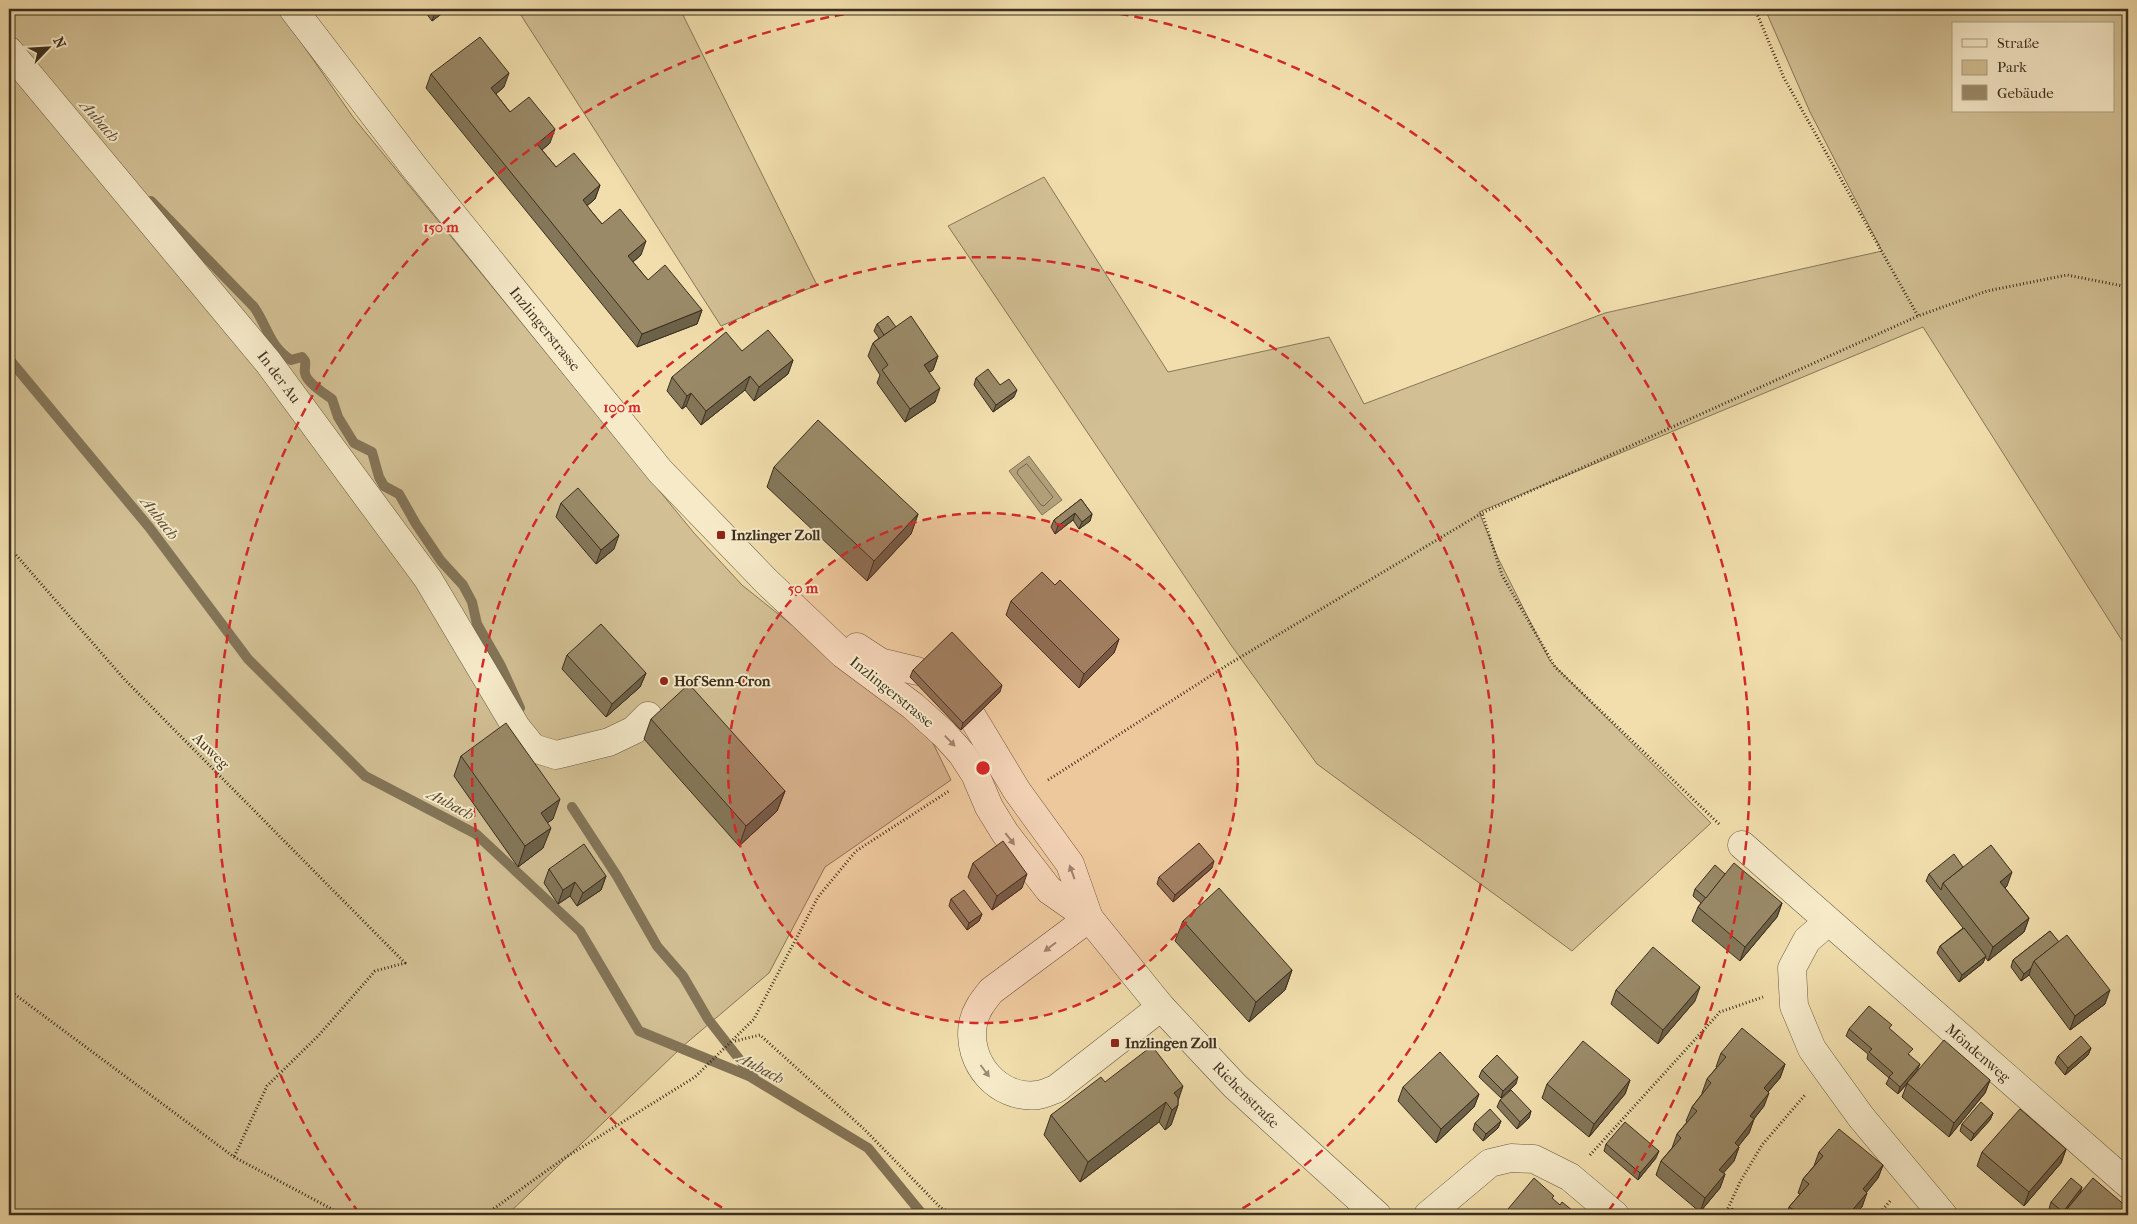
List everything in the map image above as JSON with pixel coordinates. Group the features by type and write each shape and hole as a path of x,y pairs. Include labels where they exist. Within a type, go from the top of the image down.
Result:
{"street":[{"name":"Inzlingerstrasse","path":"293,9 414,167 660,471 766,582 820,630 843,654 913,706 962,754 977,778"},
{"name":"In der Au","path":"9,51 268,362 428,579 516,727 533,748 556,755 609,742 634,730 648,716"},
{"name":"Inzlingerstrasse","path":"820,630 846,640 880,662 917,671"},
{"name":"Riehenstraße","path":"973,718 1019,794 1070,864 1089,918"},
{"name":"Riehenstraße","path":"977,778 989,807 1005,833 1049,890 1089,918 1161,1007 1235,1086 1376,1215"},
{"path":"989,807 1019,794"},
{"name":"Möndenweg","path":"1742,845 2128,1184"},
{"path":"1089,918 991,991 980,1005 973,1023 972,1042 977,1060 987,1076 1002,1088 1020,1094 1038,1095 1056,1089 1161,1007"},
{"path":"1828,922 1807,940 1792,968 1794,1006 1812,1049 1861,1117 1943,1215"},
{"path":"1428,1215 1490,1163 1511,1158 1534,1159 1570,1177 1615,1215"}],"path":[{"path":"1755,9 1784,78 1918,316"},
{"path":"1019,794 1229,664 1482,513 1918,316 1987,291 2067,275 2128,287"},
{"path":"1482,513 1502,575 1555,666 1742,845"},
{"name":"Auweg","path":"9,547 125,680 405,963 375,971 319,1035 268,1086 234,1157"},
{"path":"485,1215 563,1159 695,1077 734,1041 754,1019 818,897 856,852 977,778"},
{"path":"1570,1177 1720,1012 1793,987"},
{"path":"9,990 234,1157 343,1215"},
{"path":"734,1041 760,1035 864,1129 941,1208 956,1215"},
{"path":"1725,1215 1740,1182 1762,1145 1827,1070"}],"green space":[{"path":"9,9 278,9 353,117 694,533 742,585 929,735 951,780 825,867 769,973 683,1046 507,1215 9,1215"},
{"path":"517,9 680,9 817,285 721,326"},
{"path":"1765,9 2128,9 2128,650 1923,327 1479,512 1498,558 1550,661 1711,823 1572,951 1317,764 1231,645 948,226 1044,177 1168,372 1329,337 1364,404 1605,313 1882,251 1810,112"}],"water":[{"path":"1029,456 1062,500 1042,515 1009,471"}],"building":[{"path":"480,37 509,73 491,88 510,112 529,97 555,129 537,144 556,167 574,153 600,185 583,200 592,212 602,224 620,209 646,241 628,256 648,280 665,265 702,310 642,334 431,74"},
{"path":"888,316 896,327 884,335 877,324"},
{"path":"911,316 938,356 924,365 940,388 910,409 882,370 888,365 873,343"},
{"path":"768,330 793,360 759,387 750,376 706,411 691,393 687,396 672,377 726,332 742,351"},
{"path":"988,369 1000,385 1009,379 1017,390 996,405 976,378"},
{"path":"818,420 918,514 874,561 774,467"},
{"path":"578,488 619,535 601,550 561,503"},
{"path":"1081,499 1092,514 1082,522 1075,513 1058,526 1054,520"},
{"path":"1042,572 1055,585 1060,580 1119,639 1084,674 1011,601"},
{"path":"601,624 646,673 612,704 567,655"},
{"path":"952,632 1002,685 963,723 913,670"},
{"path":"689,684 785,791 746,826 651,719"},
{"path":"506,723 560,799 541,813 551,828 525,846 461,756"},
{"path":"1003,841 1027,874 997,896 973,863"},
{"path":"1199,843 1214,861 1175,895 1159,877"},
{"path":"584,844 606,876 583,893 575,882 563,890 549,869"},
{"path":"1991,845 2012,872 2000,882 2029,918 1993,947 1943,883"},
{"path":"1954,854 1963,867 1943,883 1941,890 1929,874"},
{"path":"1734,863 1782,903 1745,947 1698,907"},
{"path":"1715,865 1725,874 1706,898 1695,889"},
{"path":"1219,888 1292,970 1256,1002 1183,921"},
{"path":"964,890 982,914 969,923 951,899"},
{"path":"1964,928 1986,956 1962,975 1940,946"},
{"path":"2050,931 2059,942 2034,961 2031,968 2024,974 2013,960"},
{"path":"2067,935 2110,990 2075,1016 2034,961"},
{"path":"1653,947 1700,987 1663,1030 1616,990"},
{"path":"1869,1006 1892,1025 1889,1028 1913,1049 1908,1054 1920,1064 1900,1087 1889,1077 1893,1073 1869,1052 1872,1049 1849,1029"},
{"path":"1742,1028 1785,1064 1764,1088 1769,1093 1750,1116 1754,1119 1735,1143 1739,1147 1719,1170 1725,1174 1705,1198 1661,1161 1681,1138 1677,1134 1697,1111 1692,1107 1711,1083 1707,1079 1726,1057 1721,1053"},
{"path":"2081,1036 2091,1048 2068,1068 2058,1056"},
{"path":"1944,1040 1990,1080 1954,1123 1907,1083"},
{"path":"1583,1041 1630,1080 1594,1124 1547,1084"},
{"path":"1152,1046 1183,1086 1174,1093 1178,1098 1178,1105 1172,1110 1166,1102 1088,1162 1051,1115 1101,1077 1105,1082"},
{"path":"1440,1052 1479,1094 1441,1129 1403,1087"},
{"path":"1497,1055 1518,1077 1503,1091 1482,1070"},
{"path":"1511,1090 1531,1111 1520,1122 1500,1100"},
{"path":"1981,1102 1993,1113 1974,1134 1962,1124"},
{"path":"1490,1109 1501,1121 1486,1134 1475,1123"},
{"path":"2020,1109 2066,1149 2029,1192 1982,1152"},
{"path":"1625,1122 1659,1151 1640,1173 1606,1144"},
{"path":"1839,1129 1883,1165 1863,1189 1867,1193 1848,1215 1789,1215 1794,1210 1789,1207 1809,1184 1803,1179 1823,1156 1819,1152"},
{"path":"1534,1178 1554,1196 1552,1198 1560,1205 1562,1202 1578,1215 1503,1215"},
{"path":"2071,1178 2082,1187 2063,1212 2051,1202"},
{"path":"2093,1178 2128,1208 2128,1215 2062,1215"},
{"path":"1732,1208 1741,1215 1726,1215"},
{"path":"1220,1210 1226,1215 1215,1215"},
{"path":"1231,1210 1237,1215 1226,1215"}],"waterway":[{"path":"151,201 254,307 278,349 291,360 302,357 305,361 306,376 316,388 332,399 338,417 354,443 372,452 379,477 384,486 399,494 416,524 441,561 463,585 472,602 477,624 501,666 520,708"},
{"name":"Aubach","path":"9,359 149,527 248,659 365,776 476,834 580,931 639,1031 749,1076 868,1148 923,1215"},
{"path":"572,807 617,876 657,946 683,976 708,1019 754,1078"}],"place":[{"name":"Inzlinger Zoll","path":"721,535"},
{"name":"Hof Senn-Cron","path":"664,681"},
{"name":"Inzlingen Zoll","path":"1115,1043"}]}
